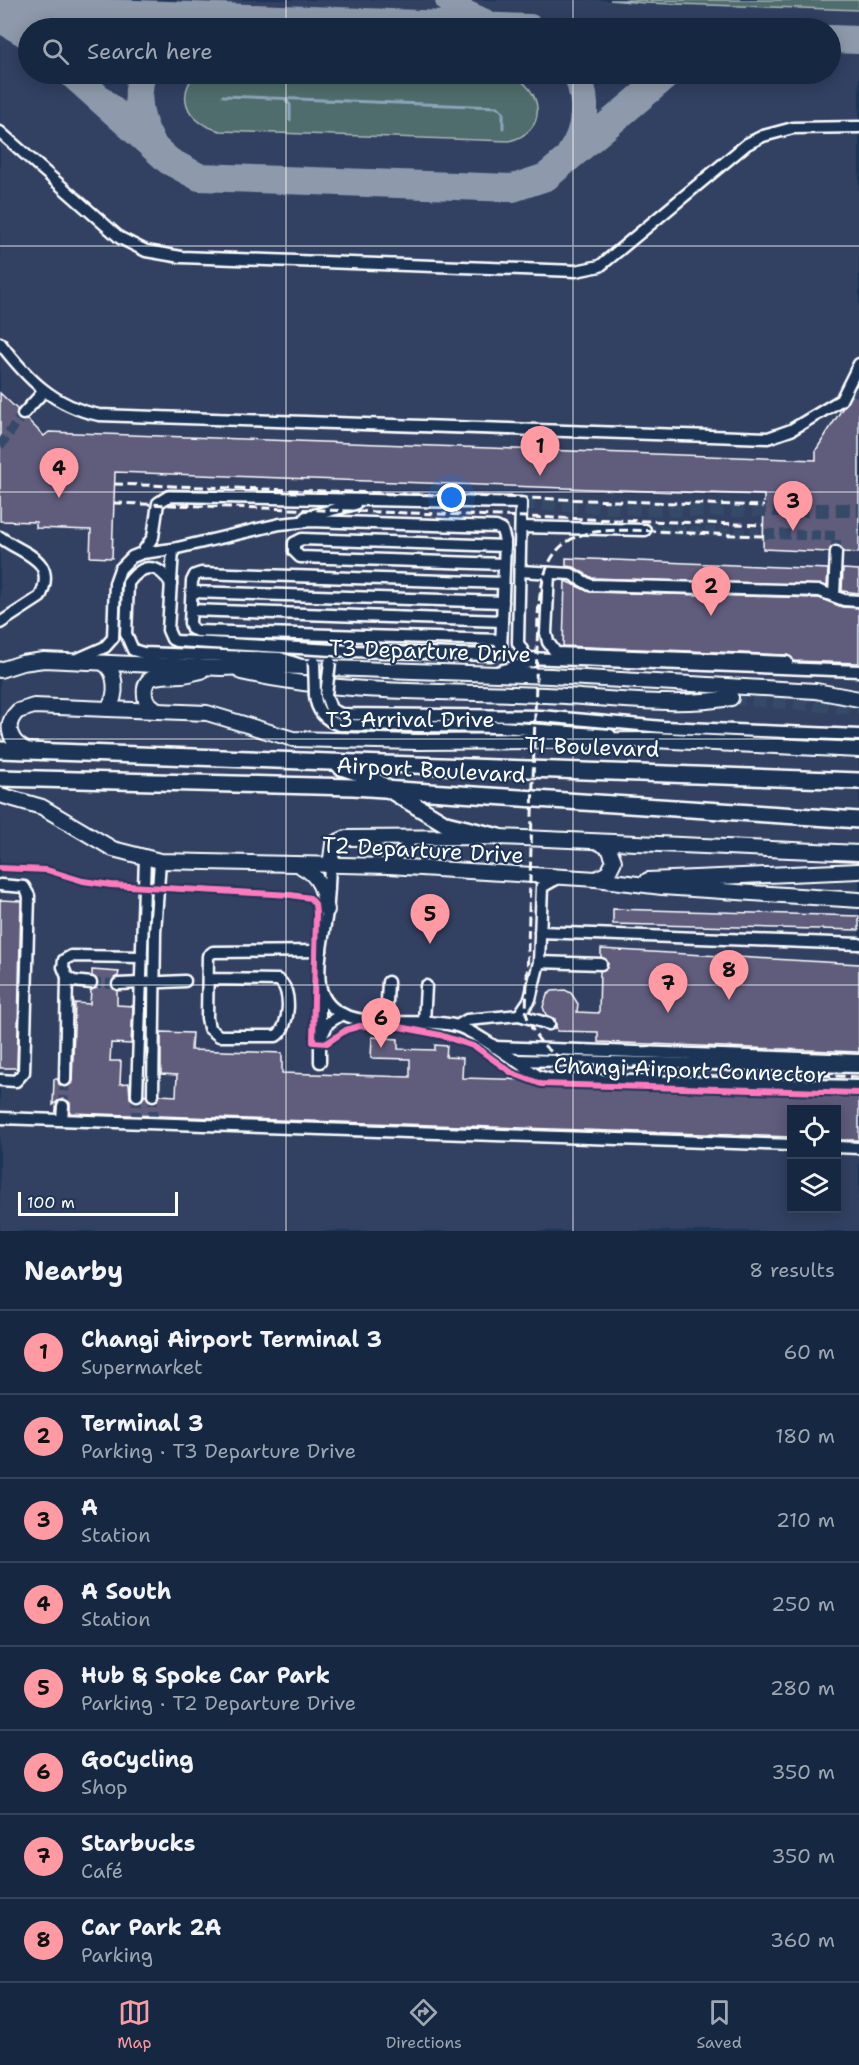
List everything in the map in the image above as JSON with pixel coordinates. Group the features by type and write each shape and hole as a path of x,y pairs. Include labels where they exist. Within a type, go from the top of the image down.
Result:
{"highway":[{"name":"Airport Boulevard","path":"0,750 324,762"},
{"name":"T1 Boulevard","path":"324,762 859,781"},
{"path":"324,762 365,775 446,825 499,837"},
{"name":"Airport Boulevard","path":"0,778 353,787 859,820"},
{"path":"796,816 814,811 859,811"}],"main road":[{"name":"T3 Departure Drive","path":"0,670 34,660 218,668 311,665 550,676 859,697"},
{"path":"103,663 110,667 114,676 113,702 108,708"},
{"path":"157,710 149,705 145,696 146,684 153,676 182,675 218,668 286,682 364,691 539,695 700,703 731,698"},
{"name":"T3 Arrival Drive","path":"29,751 14,743 10,735 12,717 21,709 34,706 207,713 293,739 418,742 652,740 859,750"},
{"name":"T2 Departure Drive","path":"0,795 42,807 113,849 160,861 300,866 389,866 596,879 769,895 859,900"},
{"path":"330,866 332,848 341,839 499,837 859,853"},
{"path":"596,841 609,848 614,861 608,873 596,879"},
{"path":"300,866 314,873 323,889 327,910"},
{"path":"626,883 662,878 859,871"}],"lane":[{"path":"0,132 107,230 146,251 181,257 576,271 594,269 608,260 736,151 763,136 793,128 814,126 859,127"},
{"path":"0,343 32,383 84,412 99,415 768,438 780,436 831,407 850,391 859,364"},
{"path":"23,414 44,391"},
{"path":"142,553 153,537 158,503 169,496 521,503 518,643 523,655 534,661"},
{"path":"72,662 99,651 110,643 114,632 115,583 120,569 132,557 280,524 367,500"},
{"path":"173,549 168,630 172,639 350,651 496,655 501,650 505,546 502,530 495,527 310,521 280,524"},
{"path":"521,527 645,530"},
{"path":"504,564 300,558 294,551 294,543 302,539 505,546"},
{"path":"0,623 40,597 46,577 40,562 2,542"},
{"path":"834,596 836,552"},
{"path":"171,585 159,570 153,567 140,570 128,583 126,634 133,650 143,653 280,658 311,665"},
{"path":"520,571 572,574 590,585 820,591 859,601"},
{"path":"501,640 198,631 192,629 192,581 195,575 201,573 503,583"},
{"path":"549,573 546,633 548,642 556,653 859,664"},
{"path":"192,592 502,602"},
{"path":"191,610 502,621"},
{"path":"290,648 305,653 321,695 331,709 341,714 541,716 663,727 859,735"},
{"path":"350,651 335,655 330,662 321,695 320,712 328,720 340,725 511,727 652,740"},
{"path":"488,674 534,661 859,672"},
{"path":"389,866 412,839"},
{"path":"137,1095 145,858"},
{"path":"153,1095 155,932 160,861"},
{"path":"320,1062 321,951 330,866"},
{"path":"519,1015 531,999 539,962 542,887 558,878"},
{"path":"0,885 24,887 29,896 24,1072 15,1081 0,1080"},
{"path":"143,932 155,932"},
{"path":"540,932 859,944"},
{"path":"208,979 278,980 284,983 286,1026 283,1032 276,1036 219,1036 209,1028 207,1018 208,956 213,952 321,951"},
{"path":"64,1080 68,977 63,962 69,956 142,957"},
{"path":"539,962 601,964"},
{"path":"68,977 76,982 91,983"},
{"path":"118,984 185,981"},
{"path":"386,1020 388,982"},
{"path":"320,985 325,999 342,1014 361,1020 424,1022 457,1026 549,1079 859,1086"},
{"path":"424,1022 426,986"},
{"path":"320,1042 323,1029 342,1014"},
{"path":"457,1026 467,1020 519,1015 549,1024"},
{"path":"493,1047 859,1060"},
{"path":"138,1055 152,1055"},
{"path":"514,1060 859,1067"},
{"path":"137,1072 152,1072"},
{"path":"62,1120 63,1106"},
{"path":"0,1118 787,1145"},
{"path":"841,1147 859,1148"}],"shaded area":[{"path":"0,0 859,0 859,1231 0,1231"}],"green space":[{"path":"610,0 859,0 859,10 645,3"},
{"path":"189,84 524,84 535,99 537,110 536,120 531,129 522,136 509,141 220,131 201,123 194,117 186,102"}],"building":[{"path":"859,382 859,553 843,552 840,546 836,545 829,552 763,549 764,495 115,472 112,558 90,557 91,530 36,528 36,522 0,521 0,393 17,409 18,419 28,420 44,436 49,432 816,460 816,450"},
{"path":"566,558 828,569 827,586 592,578 574,567 566,566"},
{"path":"843,569 859,570 859,593 842,591"},
{"path":"565,581 590,592 819,598 842,607 859,608 859,663 794,661 787,655 563,646"},
{"path":"0,900 21,901 17,1068 0,1068"},
{"path":"613,909 859,916 859,930 613,924"},
{"path":"601,949 859,964 859,1052 598,1042 598,1032 557,1031 555,1019 546,1015 543,1007 547,995 552,991 565,990 571,993 578,1004 577,1012 599,1013 600,971 607,968 608,964 601,957"},
{"path":"92,970 119,972 111,984 117,991 117,1005 133,1006 131,1044 111,1043 110,1061 121,1061 120,1084 129,1083 130,1098 136,1102 141,1101 145,1095 152,1102 157,1101 160,1095 176,1096 177,1075 161,1074 161,1032 192,1033 191,1050 282,1053 282,1073 410,1077 410,1059 371,1058 372,1037 398,1039 398,1049 435,1050 435,1045 447,1046 446,1057 463,1058 462,1078 530,1080 549,1086 859,1093 859,1140 841,1140 841,1105 787,1105 787,1137 70,1113 70,1103 67,1100 60,1099 53,1105 54,1079 58,1079 59,1084 64,1087 72,1083 75,1003 90,1004 91,990 97,988 98,983 92,976"}],"waterway":[{"path":"223,96 498,107 503,112 503,128"},
{"path":"286,100 290,105 290,120"}],"taxiway":[{"path":"449,0 463,13 474,18"},
{"path":"0,9 251,18"},
{"path":"0,18 18,29"},
{"path":"841,39 859,40"},
{"path":"83,84 169,161 199,177 513,188 546,177 656,84"},
{"path":"140,84 141,118 152,143"},
{"path":"570,154 583,125 584,105 581,84"}],"tunnel":[{"path":"853,391 859,392"},
{"path":"0,446 23,414"},
{"path":"521,503 682,510 859,510"},
{"path":"645,530 836,536 836,552"},
{"path":"731,698 859,708"},
{"path":"91,983 118,984"},
{"path":"63,1106 65,1080"},
{"path":"136,1121 137,1095"},
{"path":"153,1095 153,1121"}],"railway":[{"path":"114,484 764,506"},
{"path":"114,503 764,525"},
{"path":"763,536 630,530 587,533 571,539 558,550 548,565 541,587 538,616 526,1013 538,1039 550,1051 576,1064 859,1077"}],"cycle path":[{"name":"Changi Airport Connector","path":"0,868 47,870 83,881 111,885 310,898 315,904 316,914 313,1042 327,1043 346,1030 360,1026 400,1027 440,1035 476,1047 512,1073 541,1084 859,1093"}],"place":[{"name":"Changi Airport Terminal 3","path":"540,476"},
{"name":"A South","path":"59,498"},
{"name":"A","path":"793,531"},
{"name":"Terminal 3","path":"711,616"},
{"name":"Hub & Spoke Car Park","path":"430,944"},
{"name":"Car Park 2A","path":"729,1000"},
{"name":"Starbucks","path":"668,1013"},
{"name":"GoCycling","path":"381,1048"}]}
